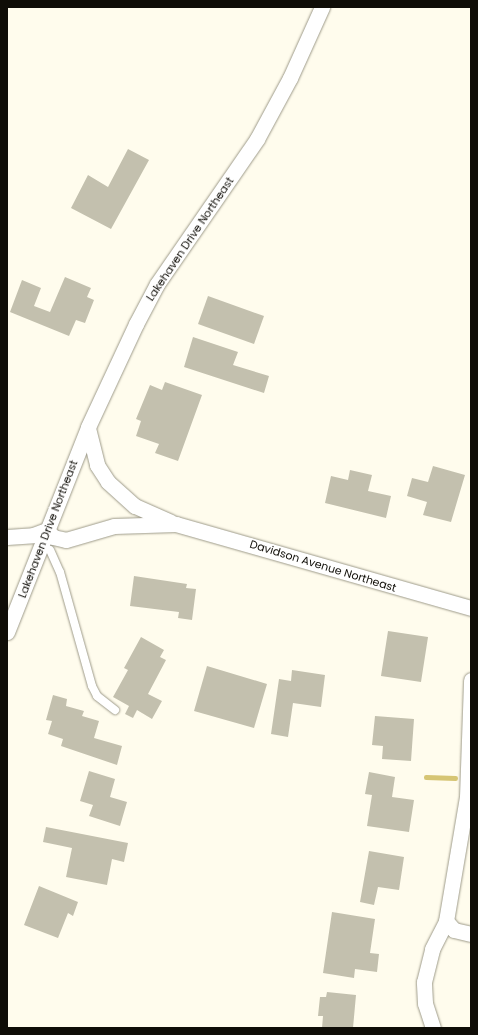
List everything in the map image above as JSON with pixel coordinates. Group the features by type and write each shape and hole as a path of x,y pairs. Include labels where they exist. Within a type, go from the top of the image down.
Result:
{"street":[{"name":"Lakehaven Drive Northeast","path":"7,632 37,561 47,530 88,427 113,370 157,284 257,139 290,78 322,7"},
{"name":"Davidson Avenue Northeast","path":"88,427 93,455 108,482 135,506 176,524 471,608"},
{"name":"Davidson Avenue Northeast","path":"37,561 50,550 66,540 114,526 176,524"},
{"path":"7,537 33,536 47,530 54,537 66,540"},
{"path":"433,1028 425,1003 424,982 432,949 446,921 467,798 471,680"},
{"path":"446,921 454,930 471,934"}],"lane":[{"path":"50,550 60,572 92,686 97,696 115,710"}],"building":[{"path":"128,149 149,160 111,229 71,208 88,175 108,187"},
{"path":"65,277 91,288 87,297 94,300 85,323 76,320 69,336 10,312 22,280 41,288 34,306 50,312"},
{"path":"208,296 264,316 254,344 198,324"},
{"path":"193,337 238,352 233,365 269,376 264,393 184,367"},
{"path":"165,382 202,395 178,461 155,453 159,444 136,436 141,421 136,419 150,385 162,390"},
{"path":"433,466 465,475 451,522 423,515 427,502 407,496 412,478 428,482"},
{"path":"350,470 372,475 368,491 391,496 386,518 325,503 331,476 348,480"},
{"path":"134,576 187,584 186,588 196,589 192,620 178,618 179,612 130,606"},
{"path":"388,631 428,637 421,682 381,676"},
{"path":"141,637 164,650 160,657 166,660 148,694 162,701 152,719 137,710 133,718 125,714 129,706 113,697 128,670 124,668"},
{"path":"207,666 267,684 254,728 194,711"},
{"path":"292,670 325,675 321,707 293,703 288,737 271,734 279,679 291,681"},
{"path":"53,695 67,699 66,706 84,711 82,716 99,721 94,738 122,746 117,765 61,746 63,739 48,734 52,721 46,720"},
{"path":"375,716 414,719 411,761 382,759 383,746 372,745"},
{"path":"89,771 115,779 110,797 127,802 120,826 89,816 93,805 80,801"},
{"path":"369,772 395,777 392,797 414,800 409,832 367,826 372,795 365,794"},
{"path":"46,827 128,843 124,862 112,859 107,885 66,877 72,848 43,842"},
{"path":"369,851 404,857 399,890 378,887 374,905 360,902"},
{"path":"39,886 78,902 73,916 68,913 58,938 24,925"},
{"path":"332,912 375,919 370,953 379,954 377,972 355,969 354,978 323,973"},
{"path":"327,992 356,995 353,1028 322,1028 323,1016 318,1016 320,997 326,997"}],"waterway":[{"path":"426,777 455,778"}]}
